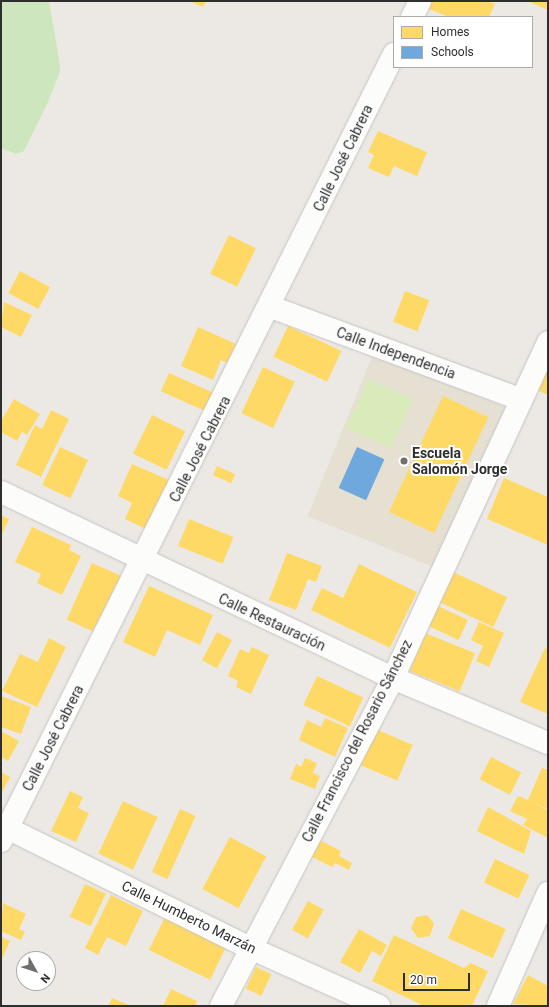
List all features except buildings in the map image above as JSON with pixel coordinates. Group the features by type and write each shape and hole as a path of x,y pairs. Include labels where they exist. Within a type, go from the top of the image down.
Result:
{"street":[{"path":"412,16 420,1"},
{"name":"Calle José Cabrera","path":"3,831 143,562 271,307 393,56"},
{"name":"Calle Independencia","path":"271,307 520,399"},
{"name":"Calle Francisco del Rosario Sánchez","path":"220,1006 248,947 393,678 520,399 548,342"},
{"name":"Calle Restauración","path":"1,492 143,562 393,678 548,742"},
{"name":"Calle Humberto Marzán","path":"3,831 248,947 379,1006"},
{"path":"498,1006 548,893"}],"shaded area":[{"name":"Escuela Salomón Jorge","path":"373,354 511,410 446,572 307,516"}],"green space":[{"path":"1,1 49,1 59,59 60,72 48,102 24,151 16,154 1,148"},
{"path":"368,379 413,399 391,448 346,428"}],"place":[{"name":"Escuela Salomón Jorge","path":"404,461"}]}
